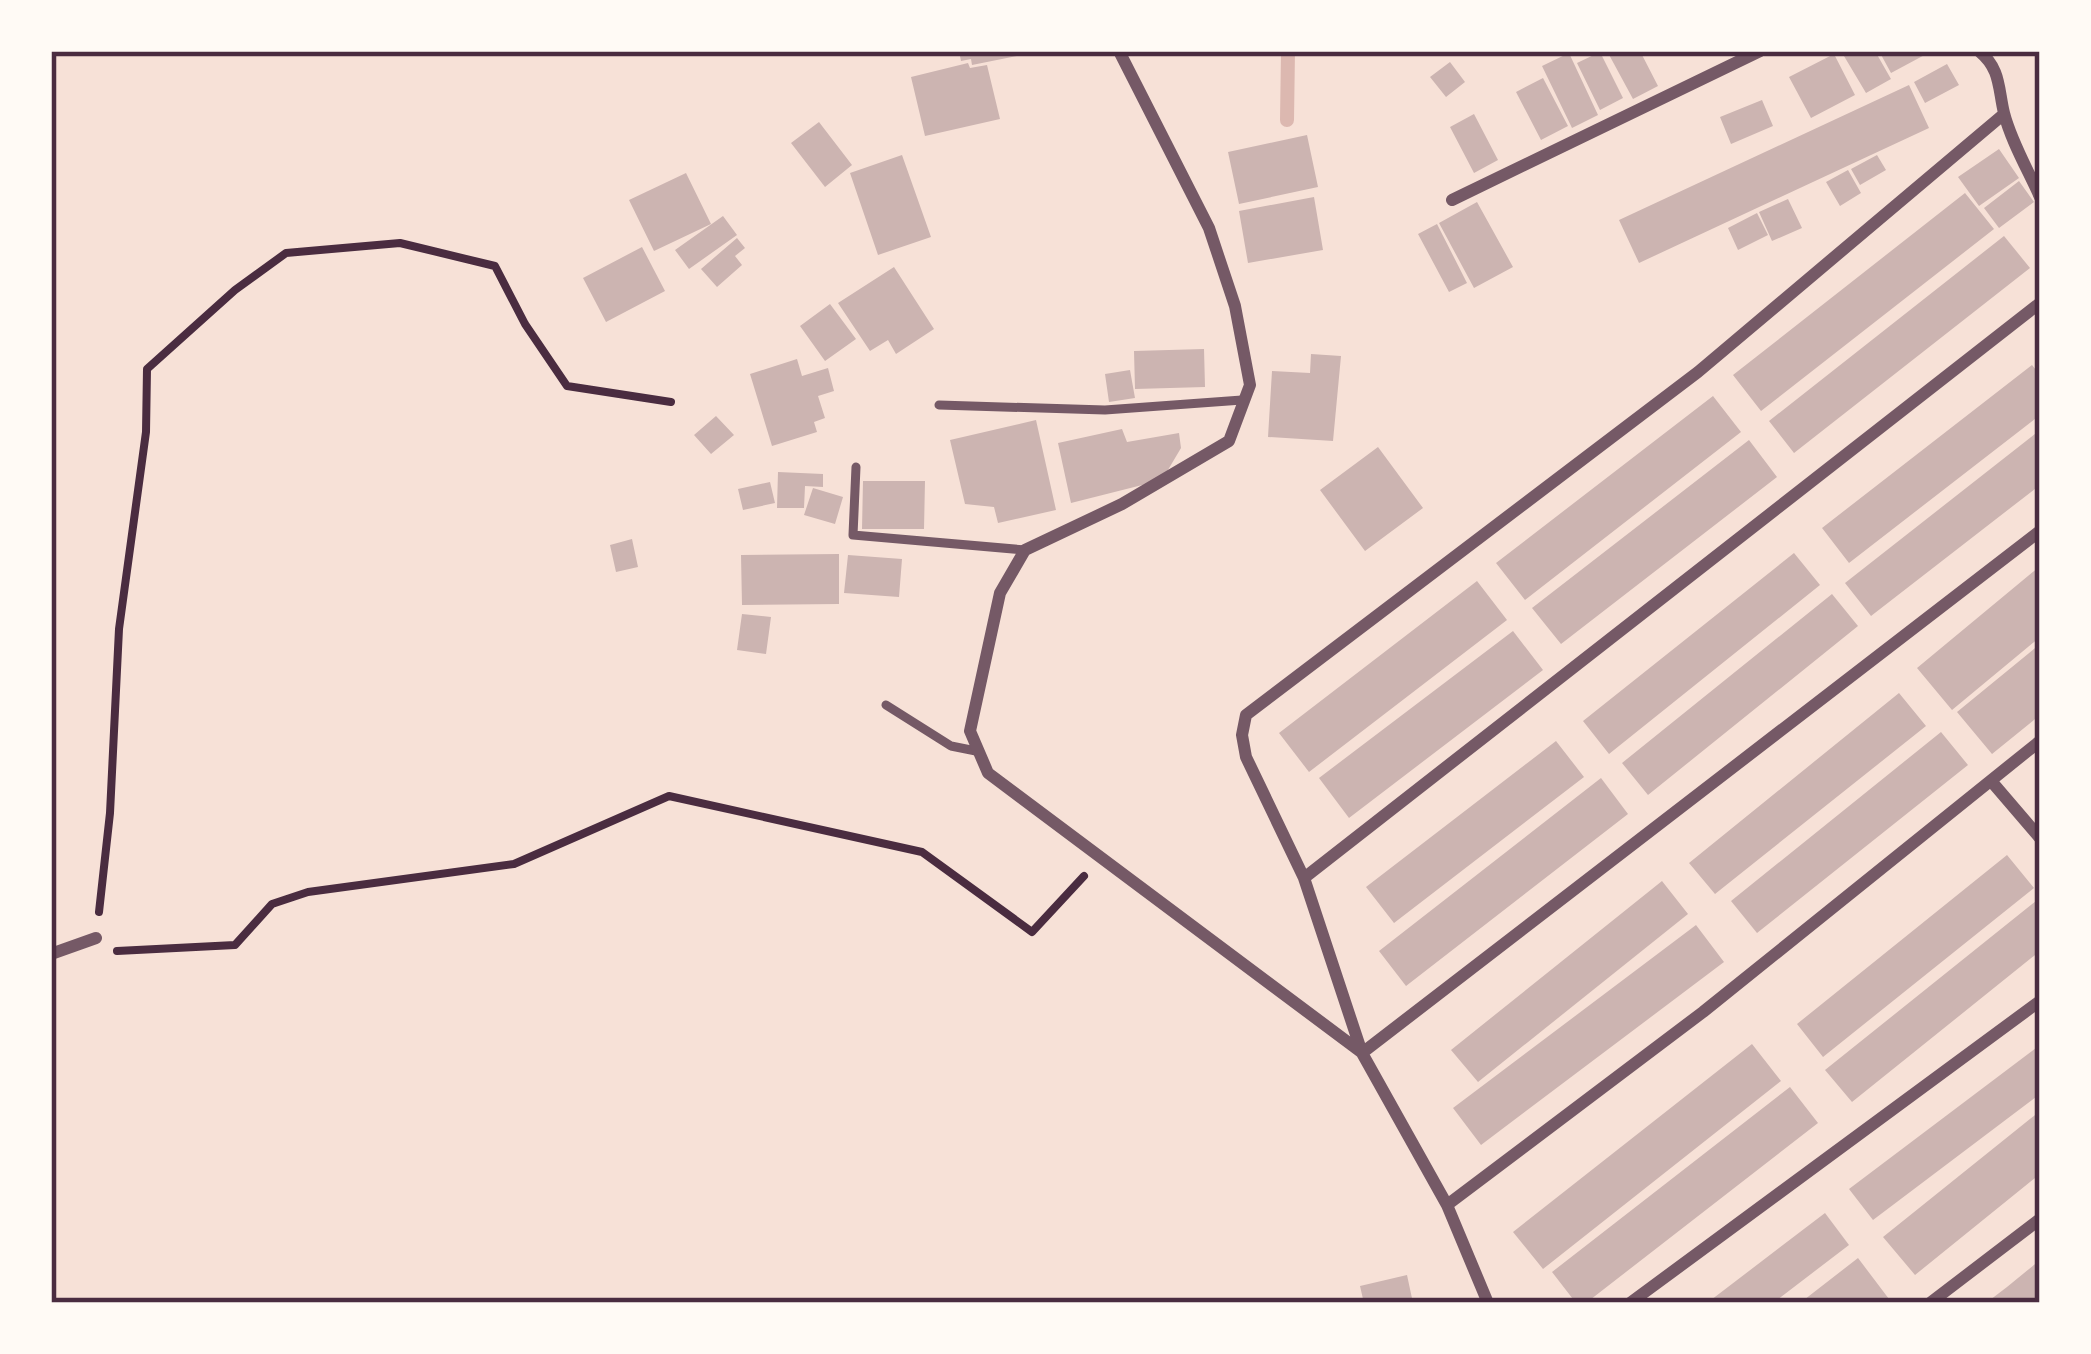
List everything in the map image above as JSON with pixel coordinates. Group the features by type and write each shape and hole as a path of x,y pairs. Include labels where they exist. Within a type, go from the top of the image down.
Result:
{"street":[{"path":"1119,51 1209,227 1239,326 1250,386 1229,441 1122,504 1025,550 1000,593 970,731 988,773 1362,1053"},
{"path":"1452,200 1760,51"},
{"path":"1979,51 1993,62 2004,114 2040,196"},
{"path":"1488,1303 1447,1205 1362,1053 1304,878 1246,758 1242,735 1246,716 1698,372 2004,114"},
{"path":"1304,878 2040,303"},
{"path":"1362,1053 2040,531"},
{"path":"1447,1205 1702,1012 2040,741"},
{"path":"1992,782 2040,838"},
{"path":"51,954 96,938"},
{"path":"1630,1303 2040,1001"},
{"path":"1930,1303 2040,1219"}],"lane":[{"path":"939,405 1105,410 1242,400"},
{"path":"856,467 854,535 1025,550"},
{"path":"886,705 951,746 976,751"}],"path":[{"path":"671,402 568,386 525,324 495,266 400,242 286,253 235,290 147,369 146,432 119,629 110,813 96,938 118,952 235,945 272,904 308,892 514,864 669,796 922,852 1032,932 1101,858"}],"building":[{"path":"959,51 1031,53 972,65 971,59 961,61"},
{"path":"1607,51 1640,51 1658,86 1633,99"},
{"path":"1841,51 1875,51 1891,79 1866,93"},
{"path":"1879,51 1932,51 1891,73"},
{"path":"1600,52 1623,98 1600,110 1577,63"},
{"path":"1569,53 1598,115 1572,128 1542,66"},
{"path":"1834,54 1855,95 1811,118 1789,77"},
{"path":"1450,62 1465,82 1446,97 1430,77"},
{"path":"968,63 970,68 987,65 1000,119 925,136 911,77"},
{"path":"1947,64 1959,85 1925,103 1914,82"},
{"path":"1543,78 1568,126 1541,140 1516,92"},
{"path":"1909,85 1929,128 1639,263 1619,220"},
{"path":"1762,100 1773,126 1731,144 1720,117"},
{"path":"1474,114 1498,160 1474,173 1450,127"},
{"path":"819,122 852,165 825,187 791,143"},
{"path":"1307,135 1318,187 1239,204 1228,152"},
{"path":"1999,149 2019,178 1979,206 1958,177"},
{"path":"902,155 931,237 878,255 850,173"},
{"path":"1877,155 1886,170 1860,185 1851,169"},
{"path":"1848,170 1861,193 1840,206 1826,182"},
{"path":"686,173 711,224 654,251 629,200"},
{"path":"2019,181 2034,202 1999,228 1984,208"},
{"path":"1965,193 1994,229 1761,411 1733,375"},
{"path":"1314,197 1323,250 1248,263 1239,211"},
{"path":"1788,199 1802,228 1772,241 1759,212"},
{"path":"1477,202 1513,267 1474,288 1439,223"},
{"path":"1757,213 1768,235 1738,250 1728,228"},
{"path":"723,216 737,235 689,269 675,250"},
{"path":"1437,224 1467,283 1449,292 1418,234"},
{"path":"2004,236 2030,268 1794,453 1769,421"},
{"path":"737,238 745,248 735,256 742,265 717,287 701,269"},
{"path":"642,247 665,291 606,322 583,278"},
{"path":"894,267 934,329 896,354 888,340 870,351 838,303"},
{"path":"830,304 856,339 825,361 800,326"},
{"path":"1204,349 1205,387 1135,389 1134,351"},
{"path":"1311,354 1341,356 1333,441 1268,437 1272,371 1310,373"},
{"path":"797,359 802,376 828,368 834,391 818,396 825,418 814,422 817,432 772,446 750,374"},
{"path":"2032,365 2040,375 2040,415 1849,563 1822,528"},
{"path":"1130,370 1135,398 1109,402 1105,374"},
{"path":"1713,396 1741,432 1525,600 1496,563"},
{"path":"716,416 734,435 711,454 694,435"},
{"path":"1036,420 1056,510 998,523 994,507 965,504 950,440"},
{"path":"1122,429 1127,442 1179,433 1181,448 1162,480 1071,503 1058,443"},
{"path":"2040,430 2040,485 1871,616 1845,583"},
{"path":"1749,440 1777,477 1561,644 1532,608"},
{"path":"1378,447 1423,508 1365,551 1320,490"},
{"path":"778,472 823,474 823,487 805,486 804,508 777,508"},
{"path":"863,481 925,481 924,529 862,529"},
{"path":"770,482 775,503 743,510 738,489"},
{"path":"813,488 843,497 835,524 804,515"},
{"path":"632,539 638,567 616,572 610,545"},
{"path":"1794,553 1820,585 1609,754 1583,721"},
{"path":"839,554 839,604 742,605 741,555"},
{"path":"848,555 902,559 899,597 844,593"},
{"path":"2040,566 2040,637 1952,710 1917,668"},
{"path":"1477,581 1507,620 1309,772 1279,733"},
{"path":"1832,594 1858,626 1648,795 1622,763"},
{"path":"742,614 771,617 766,654 737,650"},
{"path":"1513,631 1543,670 1349,818 1319,778"},
{"path":"2040,644 2040,715 1992,754 1957,712"},
{"path":"1899,693 1926,726 1715,894 1689,863"},
{"path":"1941,732 1968,765 1757,933 1731,901"},
{"path":"1556,741 1584,777 1394,923 1366,887"},
{"path":"1601,778 1628,814 1406,986 1379,951"},
{"path":"2007,855 2034,888 1823,1057 1797,1024"},
{"path":"1662,881 1688,914 1478,1082 1451,1050"},
{"path":"2036,901 2040,951 1852,1102 1825,1070"},
{"path":"1696,925 1724,962 1481,1145 1453,1108"},
{"path":"1752,1044 1781,1081 1543,1269 1513,1232"},
{"path":"2040,1045 2040,1094 1873,1220 1849,1189"},
{"path":"1790,1087 1818,1123 1586,1303 1576,1303 1552,1272"},
{"path":"2040,1111 2040,1174 1915,1275 1883,1237"},
{"path":"1825,1213 1849,1245 1773,1303 1707,1303"},
{"path":"1858,1258 1889,1299 1885,1303 1800,1303"},
{"path":"2040,1260 2040,1303 1986,1303 2007,1287"},
{"path":"1407,1275 1413,1303 1352,1303 1363,1299 1360,1286"}],"waterway":[{"path":"1287,120 1288,51"}]}
